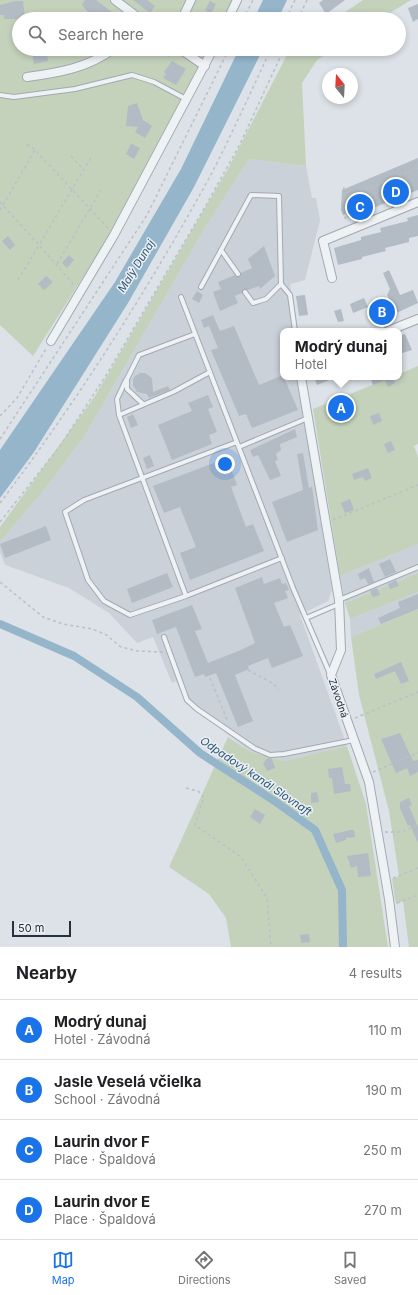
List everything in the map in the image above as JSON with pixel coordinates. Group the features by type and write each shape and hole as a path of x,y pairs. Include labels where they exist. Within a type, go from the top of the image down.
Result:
{"street":[{"path":"115,0 131,12"},
{"path":"185,12 191,0"},
{"path":"231,12 237,0"},
{"path":"27,77 55,73 81,66 102,56"},
{"path":"190,56 205,66"},
{"path":"51,341 114,235 210,56"},
{"path":"332,278 323,242 418,202"},
{"path":"396,328 418,319"},
{"name":"Závodná","path":"302,380 339,602 341,650 331,675 366,775 386,881 395,947"}],"lane":[{"path":"0,95 14,97 75,89 132,75 154,82 187,100"},
{"path":"201,287 251,195 279,196 281,284 290,295 295,328"},
{"path":"221,250 238,274"},
{"path":"245,292 253,303 266,299 281,284"},
{"path":"181,297 282,558 331,675"},
{"path":"186,596 119,415 117,399 139,356 195,334"},
{"path":"119,415 173,392 210,372"},
{"path":"127,379 127,389 143,404"},
{"path":"239,447 308,418"},
{"path":"237,442 84,500 65,512 88,580 104,601 130,616 186,596 282,558"},
{"path":"306,618 418,567"},
{"path":"164,637 187,700 197,709 254,748 270,755 314,749 354,740"}],"path":[{"path":"247,12 253,0"},
{"path":"289,12 295,0"},
{"path":"301,12 307,0"},
{"path":"0,439 147,215 226,56"},
{"path":"0,503 79,394 115,336 207,182 268,56"},
{"path":"0,522 60,446 109,370 205,207 240,144 281,56"},
{"path":"27,144 35,150 114,235"},
{"path":"0,210 35,150"},
{"path":"71,156 84,170"},
{"path":"18,280 92,156"},
{"path":"343,199 418,168"},
{"path":"344,187 342,210 348,226"},
{"path":"56,265 91,210 101,190"},
{"path":"0,202 80,291"},
{"path":"0,416 16,398 51,341"},
{"path":"326,522 418,485"},
{"path":"0,582 43,617 63,624 92,629 105,634 121,647 138,651 170,652"},
{"path":"248,670 274,684 278,690"},
{"path":"210,678 232,733"},
{"path":"347,721 418,692"},
{"path":"366,775 418,753"},
{"path":"186,788 198,790 204,797 195,825 241,857 267,898 271,947"},
{"path":"377,832 401,832 418,825"},
{"path":"386,881 418,868"},
{"path":"390,906 418,894"}],"shaded area":[{"path":"249,159 306,166 312,198 316,198 320,220 305,280 290,284 297,328 280,328 280,380 297,380 332,590 328,601 300,615 347,746 284,761 249,751 185,701 176,681 172,683 153,637 137,643 109,613 69,588 5,565 0,552 0,542 46,488 84,437 205,228"},
{"path":"418,544 418,573 345,603 340,576"},
{"path":"418,592 418,609 351,637 350,619"}],"green space":[{"path":"0,0 232,0 226,12 12,12 12,56 204,56 119,220 33,356 0,325"},
{"path":"363,0 411,0 391,12 345,12"},
{"path":"286,56 323,56 317,60 302,83 306,166 249,159 205,228 84,437 46,488 0,542 0,527 95,396 230,165"},
{"path":"418,366 418,444 414,446 418,457 418,544 340,576 313,409 385,380 402,380 402,373"},
{"path":"418,573 418,592 350,619 345,603"},
{"path":"418,609 418,947 409,947 403,901 396,904 392,879 399,876 389,811 359,695 351,637"},
{"path":"228,737 249,751 284,761 347,746 366,804 388,947 231,947 226,918 209,894 169,867"}],"water":[{"path":"263,0 287,0 281,12 257,12"},
{"name":"Malý Dunaj","path":"236,56 260,56 194,187 128,303 34,452 0,498 0,450 115,282 181,169"}],"building":[{"path":"85,0 96,0 112,12 88,12 82,5"},
{"path":"133,0 147,0 155,6 151,12"},
{"path":"323,0 345,0 329,12 325,12 319,3"},
{"path":"23,1 24,12 12,12 12,19 4,19 4,15 0,15 0,5"},
{"path":"210,1 216,4 212,12 205,10"},
{"path":"418,4 418,19 413,22 408,8"},
{"path":"32,56 47,56 48,61 34,64"},
{"path":"172,61 186,69 176,85 163,78 166,74 164,72"},
{"path":"137,103 143,120 152,126 145,138 135,132 138,127 126,126 128,106"},
{"path":"131,144 140,148 134,159 126,154"},
{"path":"418,158 418,190 348,218 346,214 343,215 341,210 342,190"},
{"path":"418,215 418,236 409,238 409,242 385,248 386,251 362,257 362,259 338,265 334,248 361,240 361,237 381,232 380,228 408,221 407,218"},
{"path":"8,236 15,245 10,250 2,241"},
{"path":"264,246 275,276 260,289 259,286 248,290 243,289 242,293 235,296 238,303 220,311 213,292 221,289 218,282 235,275 240,277 241,273 252,268 248,259"},
{"path":"69,255 74,260 67,268 62,263"},
{"path":"389,270 400,295 413,290 418,303 379,321 373,308 390,301 387,295 390,289 383,273"},
{"path":"46,276 53,282 44,290 38,284"},
{"path":"197,291 203,295 199,303 192,299"},
{"path":"305,295 308,315 299,316 296,296"},
{"path":"364,298 368,307 353,313 350,304"},
{"path":"341,309 344,321 338,322 334,311"},
{"path":"213,315 220,331 234,326 259,385 280,376 280,380 285,380 298,410 252,428 246,414 239,416 211,350 218,348 209,326 204,328 201,320"},
{"path":"405,334 412,350 402,353 402,335"},
{"path":"140,373 145,373 152,378 153,392 168,386 170,390 149,398 147,394 137,392 133,385 133,380 135,376"},
{"path":"315,380 330,380 317,385"},
{"path":"371,380 385,380 373,385"},
{"path":"385,380 394,380 395,383 388,387"},
{"path":"208,395 213,407 208,409 217,432 209,435 212,444 172,460 158,425 192,411 188,403"},
{"path":"342,400 348,414 339,418 335,402"},
{"path":"379,413 382,421 373,425 370,416"},
{"path":"133,414 138,425 131,428 127,417"},
{"path":"295,429 297,437 280,444 281,450 276,454 278,460 275,461 281,476 270,480 258,455 253,457 250,450"},
{"path":"391,441 395,450 388,453 384,444"},
{"path":"303,453 309,488 312,487 318,530 287,542 272,502 303,490 297,454"},
{"path":"150,455 154,466 147,469 143,458"},
{"path":"227,458 237,485 231,487 246,527 253,524 264,551 190,580 180,553 196,547 180,507 164,513 153,486"},
{"path":"368,468 372,478 365,481 363,477 354,480 352,474"},
{"path":"350,499 354,510 345,513 341,503"},
{"path":"46,526 51,540 5,558 0,544"},
{"path":"390,559 396,572 385,577 379,564"},
{"path":"369,568 374,582 368,584 365,578 360,580 358,574"},
{"path":"167,573 173,587 132,603 127,589"},
{"path":"262,577 264,584 280,578 282,584 286,583 289,590 285,591 288,598 274,603 284,627 290,625 303,656 272,668 268,658 248,666 249,669 235,675 253,721 238,727 216,673 205,677 204,674 195,677 176,627 157,634 152,620 192,605 202,629 195,631 208,663 255,643 235,588"},
{"path":"396,580 399,586 390,589 388,584"},
{"path":"377,588 380,595 373,597 370,591"},
{"path":"418,594 418,609 381,624 378,618 400,608 398,602"},
{"path":"401,662 409,681 401,684 395,671 376,679 374,674"},
{"path":"400,733 413,761 418,760 418,772 410,776 407,768 396,773 381,739"},
{"path":"268,758 272,759 275,768 267,771 263,763"},
{"path":"342,767 345,784 350,784 351,791 334,794 332,778 329,778 328,769"},
{"path":"317,792 319,802 311,803 311,793"},
{"path":"409,798 412,805 409,806 418,827 418,843 400,808 400,802"},
{"path":"255,809 265,815 260,824 250,817"},
{"path":"354,830 355,837 346,838 346,840 336,843 333,834"},
{"path":"368,853 371,876 358,877 357,866 351,868 347,856"},
{"path":"309,934 310,942 301,943 300,935"}],"waterway":[{"name":"Odpadový kanál Slovnaft","path":"0,624 74,656 137,697 200,753 276,802 315,830 342,890 343,947"}],"place":[{"name":"Laurin dvor E","path":"396,192"},
{"name":"Laurin dvor F","path":"360,207"},
{"name":"Jasle Veselá včielka","path":"382,312"},
{"name":"Modrý dunaj","path":"341,408"}]}
